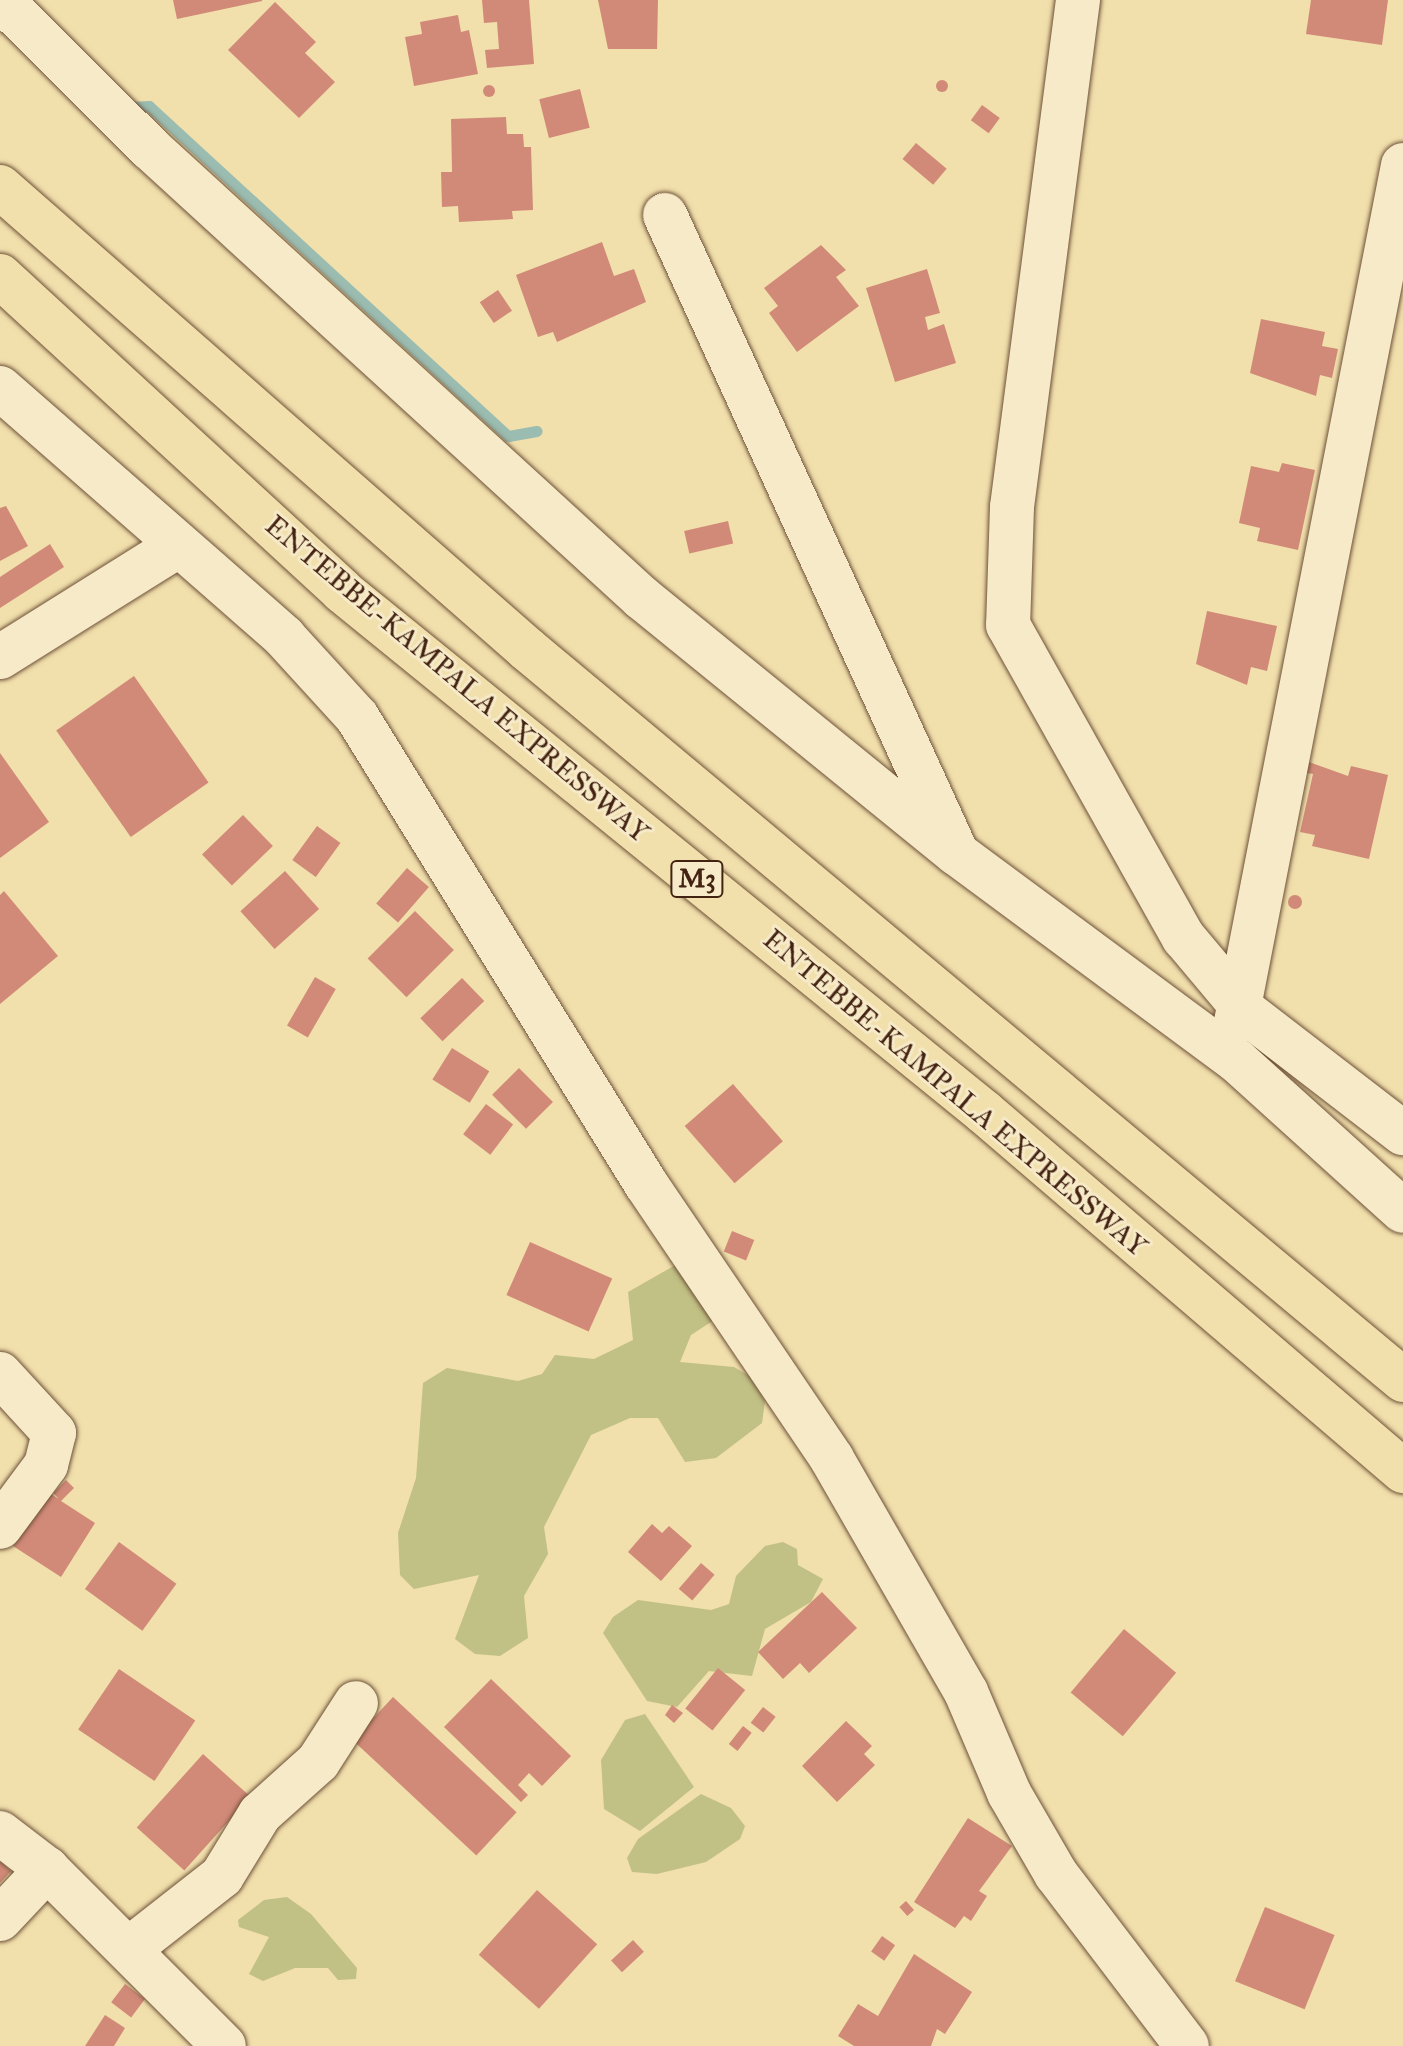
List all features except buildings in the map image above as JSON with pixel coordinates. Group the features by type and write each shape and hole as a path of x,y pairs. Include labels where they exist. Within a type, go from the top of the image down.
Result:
{"highway":[{"name":"M3","path":"0,187 527,649 1403,1380"},
{"name":"ENTEBBE-KAMPALA EXPRESSWAY","path":"0,276 342,591 984,1112 1403,1471"}],"street":[{"path":"1,0 150,148 642,598 956,853 1236,1060 1403,1211"},
{"path":"1078,0 1009,538 1008,625 1184,938 1237,1000 1369,1114 1403,1133"},
{"path":"1236,1060 1237,1000 1403,165"},
{"path":"665,215 956,853"},
{"path":"0,388 176,547 284,637 357,717 646,1184 832,1459 966,1692 1009,1793 1056,1874 1187,2046"},
{"path":"0,657 176,547"},
{"path":"0,1374 54,1433 46,1465 0,1527"},
{"path":"129,1949 222,1876 260,1814 318,1762 356,1703"},
{"path":"0,1833 47,1869 224,2046"},
{"path":"0,1919 47,1869"}],"shaded area":[{"path":"686,1259 714,1320 691,1335 680,1362 734,1367 751,1377 765,1401 762,1423 716,1458 685,1462 658,1418 630,1418 591,1435 544,1527 548,1554 524,1596 528,1638 500,1656 475,1654 455,1639 479,1575 414,1589 400,1575 398,1533 416,1478 423,1383 447,1368 518,1381 542,1374 555,1355 594,1359 633,1340 628,1292"},
{"path":"783,1542 797,1549 798,1565 823,1579 811,1602 765,1629 752,1676 709,1671 677,1707 647,1701 603,1633 613,1617 638,1600 711,1610 729,1604 736,1576 765,1546"},
{"path":"645,1714 694,1787 640,1831 604,1809 601,1760 625,1720"},
{"path":"701,1794 731,1808 745,1826 740,1839 706,1862 657,1874 632,1872 627,1858 638,1839"},
{"path":"287,1897 311,1914 357,1968 356,1979 338,1980 328,1968 295,1968 263,1981 249,1974 269,1937 239,1927 238,1920 264,1900"}],"waterway":[{"path":"131,107 149,106 508,436 537,431"}]}
